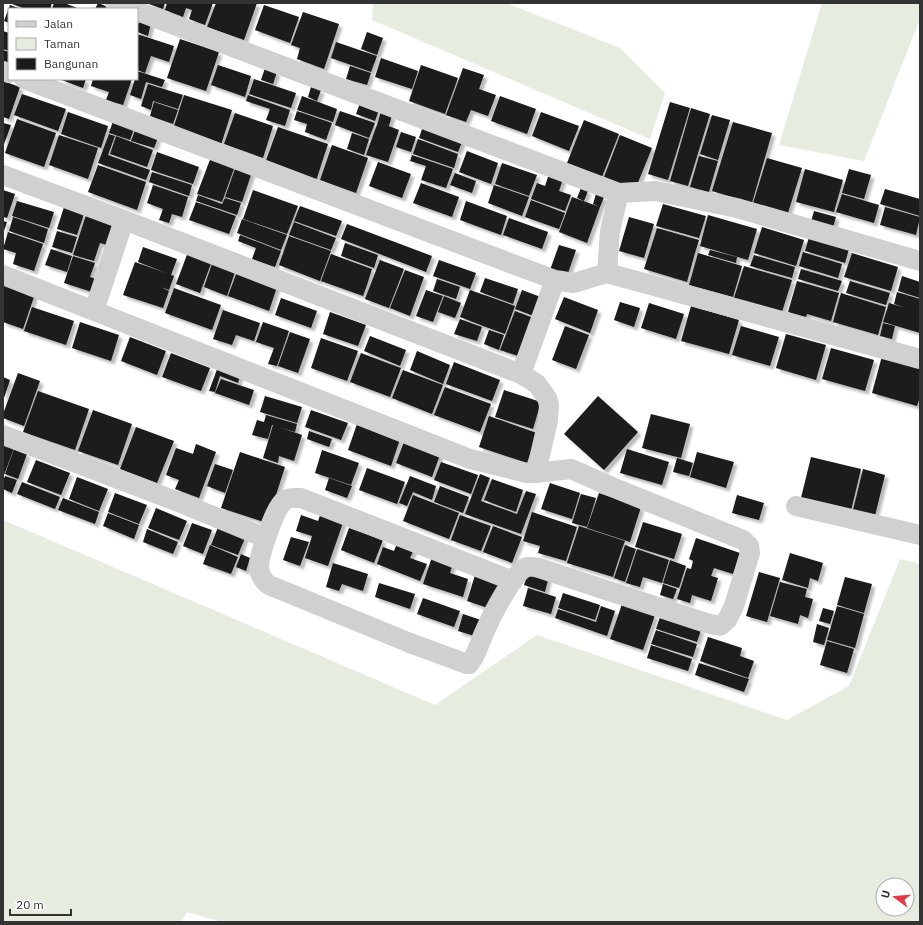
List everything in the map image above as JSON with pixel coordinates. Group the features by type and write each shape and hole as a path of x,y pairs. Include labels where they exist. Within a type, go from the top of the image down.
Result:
{"street":[{"path":"115,3 128,8"},
{"path":"138,11 619,193 656,191 738,208 920,261"},
{"path":"27,80 556,280 574,283 607,274 920,359"},
{"path":"3,175 124,220 521,374 537,384 549,406 548,420 536,473"},
{"path":"607,274 610,231 619,193"},
{"path":"94,311 124,220"},
{"path":"3,275 470,459 527,473 571,469 743,540 749,546 750,553 734,606 727,620 720,626 706,624 533,566 523,569 512,581 492,616 483,634 475,656 469,664 410,643 269,585 263,578 258,568 259,558 273,519 285,500 292,497 301,498 512,581"},
{"path":"521,374 556,280"},
{"path":"3,435 181,503 266,538"},
{"path":"796,506 920,535"}],"green space":[{"path":"373,3 506,3 620,48 665,93 650,139 372,20"},
{"path":"822,3 920,3 920,19 864,161 779,145"},
{"path":"3,520 435,705 537,635 787,720 849,686 900,559 920,564 920,922 222,922 187,912 181,922 3,922"}],"building":[{"path":"9,3 52,3 50,8 23,8"},
{"path":"54,3 64,3 77,8 52,8"},
{"path":"98,3 110,8 96,8"},
{"path":"146,3 165,3 163,9"},
{"path":"167,3 213,3 205,25 189,19 192,10 186,8 183,17 165,10"},
{"path":"216,3 257,3 244,40 207,27"},
{"path":"10,5 18,8 9,8"},
{"path":"264,5 299,17 290,43 255,30"},
{"path":"8,10 8,23 4,21"},
{"path":"303,12 339,24 324,69 297,59 300,48 291,45"},
{"path":"140,19 151,23 148,36 138,32"},
{"path":"3,31 8,33 8,51 3,49"},
{"path":"367,32 383,38 377,55 361,49"},
{"path":"138,34 174,46 169,62 151,56 145,73 138,70"},
{"path":"180,39 219,52 206,91 167,78"},
{"path":"336,42 377,56 371,72 331,58"},
{"path":"3,50 8,52 8,63 3,61"},
{"path":"381,58 418,71 412,89 375,77"},
{"path":"218,65 251,76 245,97 211,85"},
{"path":"421,65 458,78 445,114 409,101"},
{"path":"350,66 371,73 367,85 346,79"},
{"path":"265,68 277,72 273,84 261,80"},
{"path":"463,68 484,75 479,89 496,95 488,116 471,110 466,122 446,115"},
{"path":"138,71 165,80 162,87 146,82 141,99 130,95 135,80 138,80"},
{"path":"254,79 296,93 291,108 249,94"},
{"path":"62,80 86,80 83,88"},
{"path":"93,80 132,80 123,105 106,100 109,92 91,86"},
{"path":"3,81 20,87 9,119 3,117"},
{"path":"148,84 183,95 178,109 153,101 151,110 141,106"},
{"path":"311,87 321,90 317,101 308,97"},
{"path":"22,94 66,109 58,131 14,115"},
{"path":"184,95 232,110 221,145 173,129"},
{"path":"248,95 290,110 285,126 266,120 270,109 246,101"},
{"path":"302,96 337,109 333,122 297,110"},
{"path":"500,96 536,109 527,134 491,121"},
{"path":"154,102 178,110 173,124 150,116"},
{"path":"670,102 690,108 668,180 648,174"},
{"path":"360,103 379,110 375,121 356,114"},
{"path":"691,108 710,114 688,186 670,181"},
{"path":"297,111 332,123 326,140 305,132 307,124 294,120"},
{"path":"340,111 375,123 369,138 335,125"},
{"path":"381,111 392,115 389,126 378,122"},
{"path":"68,112 108,126 101,148 61,134"},
{"path":"541,112 579,126 569,151 532,136"},
{"path":"235,113 273,126 263,158 224,144"},
{"path":"712,115 730,120 718,160 700,154"},
{"path":"17,119 56,133 44,167 5,153"},
{"path":"584,120 619,134 602,177 567,163"},
{"path":"113,121 134,129 130,140 109,133"},
{"path":"378,122 399,130 388,162 366,155"},
{"path":"733,122 772,133 752,203 712,191"},
{"path":"3,123 11,125 3,147"},
{"path":"423,126 463,140 458,152 419,138"},
{"path":"278,127 328,144 315,184 264,166"},
{"path":"135,130 158,138 154,148 131,141"},
{"path":"401,132 416,137 411,152 396,147"},
{"path":"352,133 369,139 364,155 347,149"},
{"path":"109,134 115,136 108,155 150,170 146,180 98,163"},
{"path":"59,135 98,148 88,179 49,165"},
{"path":"620,135 652,148 635,190 604,177"},
{"path":"116,136 153,150 147,167 110,154"},
{"path":"418,139 458,154 454,168 413,154"},
{"path":"332,145 368,158 356,193 320,180"},
{"path":"467,151 498,163 491,184 459,172"},
{"path":"157,152 199,167 193,184 151,170"},
{"path":"412,155 453,169 446,188 421,180 426,166 410,161"},
{"path":"699,156 718,161 709,192 690,187"},
{"path":"211,157 235,166 222,202 197,194"},
{"path":"767,158 802,168 788,213 753,203"},
{"path":"378,162 411,174 402,198 369,186"},
{"path":"502,163 537,175 529,196 495,184"},
{"path":"98,165 146,182 137,210 88,192"},
{"path":"236,166 252,172 242,202 225,197"},
{"path":"805,169 843,180 834,212 796,202"},
{"path":"849,169 871,175 864,199 842,193"},
{"path":"152,172 192,185 189,196 149,182"},
{"path":"455,173 476,181 472,193 450,185"},
{"path":"549,174 563,179 559,191 571,195 565,211 531,199 537,183 545,186"},
{"path":"421,183 459,197 452,217 413,203"},
{"path":"153,185 188,197 182,217 172,214 169,223 159,220 163,209 147,203"},
{"path":"494,185 529,197 522,216 488,203"},
{"path":"581,188 588,191 584,201 577,198"},
{"path":"885,189 920,199 920,216 880,204"},
{"path":"3,190 15,194 7,218 3,217"},
{"path":"253,190 298,206 287,234 243,219"},
{"path":"596,194 604,197 600,207 593,204"},
{"path":"842,194 879,205 874,223 836,212"},
{"path":"198,195 222,204 225,198 241,203 237,215 196,201"},
{"path":"572,197 600,207 587,243 559,232"},
{"path":"531,200 565,213 559,229 525,217"},
{"path":"17,201 54,212 49,228 12,216"},
{"path":"466,201 507,216 501,235 460,220"},
{"path":"196,202 236,216 229,234 189,220"},
{"path":"663,204 706,216 699,238 656,226"},
{"path":"300,206 342,221 336,236 294,221"},
{"path":"64,207 84,214 77,235 57,229"},
{"path":"885,207 920,217 916,235 880,225"},
{"path":"814,211 836,217 832,231 810,225"},
{"path":"86,215 118,225 111,246 100,243 94,261 73,255"},
{"path":"708,215 757,229 748,260 700,246"},
{"path":"13,217 48,229 44,243 9,231"},
{"path":"629,217 654,224 644,258 619,251"},
{"path":"509,218 548,232 542,249 503,235"},
{"path":"242,219 287,235 281,250 237,233"},
{"path":"3,221 7,222 3,234"},
{"path":"294,222 336,238 331,250 289,235"},
{"path":"347,224 432,256 426,272 341,239"},
{"path":"762,227 804,240 796,266 754,253"},
{"path":"657,228 699,240 687,282 644,269"},
{"path":"57,231 77,237 72,253 52,247"},
{"path":"8,232 43,244 34,271 13,264 16,253 3,249"},
{"path":"240,235 281,251 275,267 252,259 256,248 238,241"},
{"path":"289,236 331,251 320,281 279,265"},
{"path":"809,237 849,249 845,263 805,251"},
{"path":"345,243 378,255 374,268 341,256"},
{"path":"559,245 576,250 567,276 550,270"},
{"path":"143,247 177,259 171,275 174,276 169,290 161,287 169,291 163,308 123,295 135,262 169,274 138,262"},
{"path":"51,249 72,256 67,272 45,265"},
{"path":"710,250 737,257 736,263 708,255"},
{"path":"188,252 212,261 200,293 176,284"},
{"path":"803,252 842,264 838,278 799,266"},
{"path":"698,253 742,266 733,297 689,285"},
{"path":"852,253 898,267 891,291 844,277"},
{"path":"331,254 372,269 367,285 325,270"},
{"path":"754,255 795,267 792,278 750,266"},
{"path":"73,256 95,263 90,277 99,280 95,293 64,283"},
{"path":"380,260 404,269 389,308 365,299"},
{"path":"439,260 476,273 470,289 433,276"},
{"path":"213,261 236,269 227,296 204,287"},
{"path":"744,266 792,280 782,312 734,298"},
{"path":"238,269 278,284 269,311 228,296"},
{"path":"801,269 842,281 838,291 798,279"},
{"path":"325,270 367,285 363,296 321,281"},
{"path":"405,270 424,277 410,316 390,308"},
{"path":"902,276 920,282 920,298 898,291"},
{"path":"485,278 518,289 513,304 480,292"},
{"path":"437,279 460,287 456,299 433,291"},
{"path":"797,281 839,293 831,321 807,314 806,317 788,312"},
{"path":"850,281 890,293 886,305 846,293"},
{"path":"3,282 35,294 23,329 3,322"},
{"path":"174,288 221,305 212,330 165,313"},
{"path":"426,290 443,296 433,322 416,316"},
{"path":"470,290 493,298 483,326 460,317"},
{"path":"522,290 546,299 539,318 515,309"},
{"path":"897,292 920,299 920,333 883,322 889,303 906,308 894,304"},
{"path":"841,293 886,307 878,335 833,322"},
{"path":"444,296 461,303 455,318 438,312"},
{"path":"564,297 598,310 590,333 555,319"},
{"path":"281,298 317,311 311,328 275,315"},
{"path":"493,298 515,306 505,334 483,326"},
{"path":"620,302 640,308 634,327 614,320"},
{"path":"649,303 684,314 676,339 641,328"},
{"path":"691,306 739,320 729,354 681,341"},
{"path":"32,307 74,321 66,345 24,331"},
{"path":"223,310 260,323 254,341 236,335 232,345 213,339"},
{"path":"515,311 539,320 524,358 500,350"},
{"path":"330,312 366,325 358,346 323,334"},
{"path":"460,319 482,327 477,341 454,334"},
{"path":"80,322 119,335 111,361 72,348"},
{"path":"263,322 289,331 277,366 268,364 274,348 256,342"},
{"path":"883,323 895,326 892,339 880,336"},
{"path":"565,326 589,335 576,369 552,360"},
{"path":"741,326 779,337 770,366 732,355"},
{"path":"489,330 504,335 499,350 484,344"},
{"path":"290,332 310,339 298,373 278,366"},
{"path":"786,334 826,345 816,380 776,368"},
{"path":"370,336 406,350 400,366 364,351"},
{"path":"130,337 166,351 157,375 121,361"},
{"path":"321,338 358,351 347,381 311,368"},
{"path":"831,348 874,360 865,391 822,379"},
{"path":"417,351 450,365 443,384 410,370"},
{"path":"171,353 210,368 201,391 162,377"},
{"path":"361,353 401,368 390,397 350,382"},
{"path":"882,356 920,367 920,397 917,406 872,393"},
{"path":"454,362 500,380 492,401 446,384"},
{"path":"219,364 241,372 238,383 220,376 215,392 209,391"},
{"path":"403,370 443,385 432,414 392,398"},
{"path":"18,373 40,381 24,426 3,418 3,414"},
{"path":"3,377 10,380 3,401"},
{"path":"221,379 254,390 249,405 215,393"},
{"path":"445,387 491,404 480,432 434,415"},
{"path":"504,390 541,402 533,429 495,417"},
{"path":"38,391 89,409 75,450 23,432"},
{"path":"265,396 302,407 297,423 260,412"},
{"path":"598,396 638,432 604,470 564,434"},
{"path":"93,410 132,424 118,465 78,451"},
{"path":"311,410 348,423 341,440 305,427"},
{"path":"651,414 690,424 681,458 642,448"},
{"path":"266,415 297,424 295,432 279,427 302,435 294,461 279,456 278,463 263,458 273,425 268,439 252,435 257,420 264,422"},
{"path":"489,416 537,433 527,463 479,447"},
{"path":"357,424 400,439 391,466 348,450"},
{"path":"136,427 174,441 157,483 120,469"},
{"path":"309,431 332,439 329,447 307,439"},
{"path":"405,439 441,452 432,477 396,463"},
{"path":"3,444 14,448 3,478"},
{"path":"196,444 216,452 199,498 175,489 179,480 166,475 176,448 193,454"},
{"path":"14,449 27,454 18,479 5,474"},
{"path":"627,449 669,462 662,485 620,473"},
{"path":"322,450 359,463 351,485 315,473"},
{"path":"240,452 285,467 267,523 221,508"},
{"path":"697,452 734,462 726,488 690,477"},
{"path":"811,457 861,469 850,515 800,502"},
{"path":"677,458 693,463 689,476 673,472"},
{"path":"36,460 70,473 61,495 27,482"},
{"path":"441,462 478,475 471,494 434,480"},
{"path":"215,464 233,470 225,493 207,486"},
{"path":"367,468 405,482 397,504 359,490"},
{"path":"863,469 885,475 874,520 852,514"},
{"path":"480,474 490,478 481,501 517,514 526,491 536,494 521,534 465,514"},
{"path":"5,476 17,480 12,493 3,489 3,481"},
{"path":"410,476 436,486 432,500 413,492 407,506 399,503"},
{"path":"77,477 108,489 99,511 69,499"},
{"path":"329,478 352,486 347,498 325,490"},
{"path":"492,479 523,490 516,512 484,500"},
{"path":"22,482 60,497 55,509 17,494"},
{"path":"550,483 580,493 572,519 541,509"},
{"path":"440,486 469,497 463,513 434,502"},
{"path":"115,493 147,505 139,524 108,512"},
{"path":"599,493 641,507 630,542 587,528"},
{"path":"581,494 596,498 587,527 572,523"},
{"path":"413,495 459,513 449,539 403,521"},
{"path":"737,495 764,503 759,520 732,513"},
{"path":"63,498 99,512 95,524 58,510"},
{"path":"156,508 187,521 179,540 148,528"},
{"path":"322,510 345,517 328,566 305,558 312,536 296,531 301,515 318,521"},
{"path":"532,512 577,527 566,561 538,553 540,546 523,541"},
{"path":"108,513 139,525 134,539 103,526"},
{"path":"460,515 491,526 481,551 451,540"},
{"path":"220,522 247,533 238,555 211,545"},
{"path":"643,522 682,534 674,559 635,547"},
{"path":"192,523 212,530 203,554 183,546"},
{"path":"493,526 522,537 512,563 483,552"},
{"path":"579,526 625,541 613,577 567,563"},
{"path":"349,528 383,540 374,563 341,550"},
{"path":"147,529 178,542 173,554 143,542"},
{"path":"291,537 309,542 300,566 283,560"},
{"path":"696,538 740,553 733,574 714,568 711,576 718,578 711,601 692,595 690,603 677,599 687,568 691,569 693,561 689,559"},
{"path":"398,541 415,547 410,558 427,564 420,581 377,564 383,547 394,551"},
{"path":"210,545 238,557 231,574 203,564"},
{"path":"625,545 636,549 625,582 614,578"},
{"path":"637,549 669,560 662,583 643,577 640,587 626,583"},
{"path":"790,553 823,563 818,581 810,578 808,588 782,580"},
{"path":"241,554 250,558 246,571 236,567"},
{"path":"433,554 454,560 450,573 468,579 463,597 423,584"},
{"path":"670,560 686,566 679,588 663,583"},
{"path":"333,563 368,574 363,591 342,584 339,591 326,587"},
{"path":"529,570 549,576 545,592 524,585"},
{"path":"476,572 500,580 491,609 467,601"},
{"path":"759,572 780,578 767,622 746,616"},
{"path":"845,577 872,584 864,613 837,605"},
{"path":"780,582 807,589 805,597 813,599 808,618 800,615 798,624 770,616"},
{"path":"379,583 415,594 410,609 375,597"},
{"path":"663,584 677,589 673,599 660,595"},
{"path":"528,588 556,597 551,614 523,606"},
{"path":"563,593 600,605 595,620 558,608"},
{"path":"423,598 460,611 454,627 417,614"},
{"path":"622,604 655,615 643,650 610,639"},
{"path":"601,606 615,611 607,636 555,618 558,609 596,622"},
{"path":"837,606 864,614 855,648 827,640"},
{"path":"823,608 834,611 830,624 819,621"},
{"path":"463,614 484,621 478,637 458,631"},
{"path":"660,617 701,630 697,642 656,629"},
{"path":"817,624 829,628 824,645 813,642"},
{"path":"656,630 697,644 693,657 651,644"},
{"path":"708,637 742,648 740,656 754,661 748,678 700,661"},
{"path":"827,641 854,649 847,673 820,665"},
{"path":"651,645 692,659 688,671 647,658"},
{"path":"699,663 749,679 744,692 695,675"}]}
